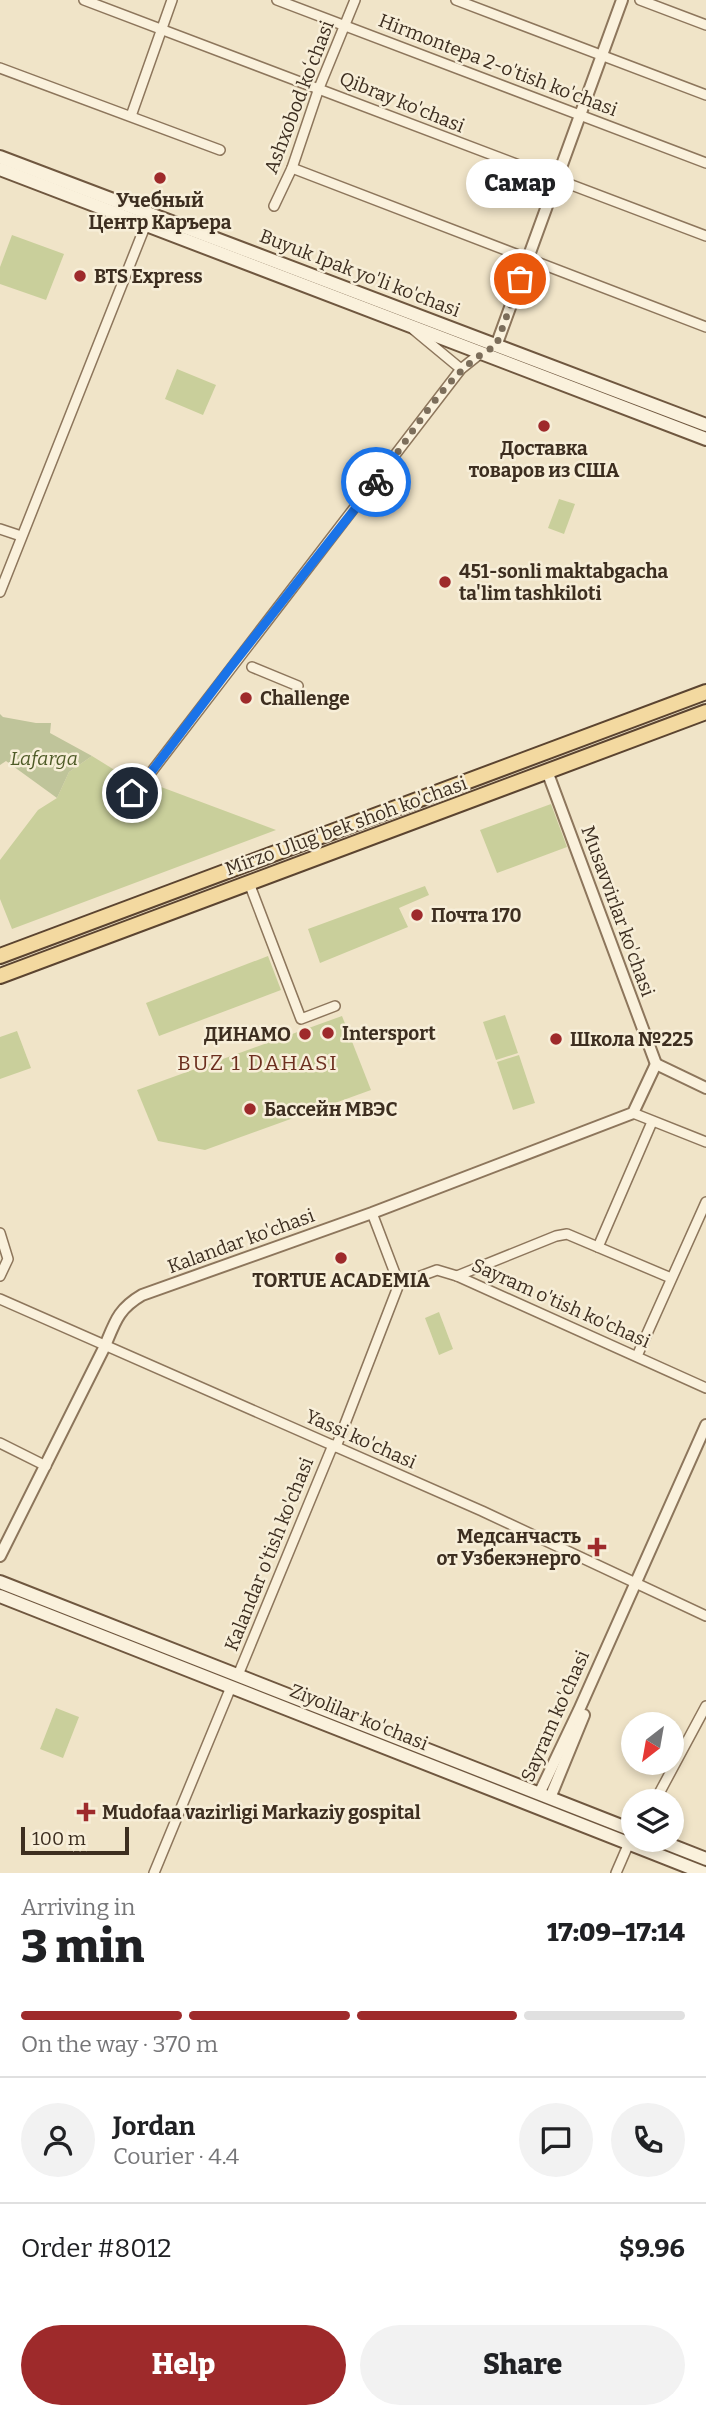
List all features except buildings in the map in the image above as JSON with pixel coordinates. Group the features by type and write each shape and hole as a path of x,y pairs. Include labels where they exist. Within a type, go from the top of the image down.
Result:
{"main road":[{"name":"Buyuk Ipak yo'li ko'chasi","path":"0,157 405,324 706,425"},
{"name":"Buyuk Ipak yo'li ko'chasi","path":"0,169 148,219 706,439"},
{"name":"Mirzo Ulug'bek shoh ko'chasi","path":"0,956 706,692"},
{"name":"Mirzo Ulug'bek shoh ko'chasi","path":"0,976 706,712"},
{"path":"489,773 495,791"},
{"name":"Ziyolilar ko'chasi","path":"0,1582 180,1660 231,1687 539,1808 621,1834"},
{"name":"Ziyolilar ko'chasi","path":"0,1596 180,1660 238,1675 545,1796 621,1832"},
{"path":"370,1743 375,1730"},
{"name":"Sayram ko'chasi","path":"539,1808 545,1796"},
{"path":"684,1850 706,1859"},
{"name":"Ziyolilar ko'chasi","path":"661,1852 704,1873"}],"street":[{"name":"Qibray ko'chasi","path":"84,0 706,236"},
{"path":"131,116 172,0"},
{"name":"Hirmontepa 2-o'tish ko'chasi","path":"277,0 706,163"},
{"name":"Ashxobod koʻchasi","path":"274,205 292,168 319,88 355,0"},
{"path":"456,0 706,95"},
{"path":"132,793 155,768 461,369 491,353 622,0"},
{"path":"640,0 706,25"},
{"path":"0,68 220,150"},
{"path":"292,168 706,327"},
{"path":"0,592 148,219"},
{"path":"405,324 461,369"},
{"path":"0,530 21,536"},
{"path":"252,667 298,686"},
{"name":"Musavvirlar ko'chasi","path":"547,771 656,1064"},
{"path":"248,883 301,1019 335,1006"},
{"path":"706,1088 656,1064 633,1113 706,1142"},
{"name":"Kalandar ko'chasi","path":"0,1556 120,1312 142,1295 372,1213 633,1113"},
{"path":"598,1247 652,1122"},
{"path":"637,1356 706,1202"},
{"path":"372,1213 399,1284"},
{"path":"0,1233 8,1259 0,1276"},
{"path":"457,1276 564,1234 671,1278"},
{"name":"Sayram o'tish ko'chasi","path":"399,1284 437,1270 457,1276 706,1388"},
{"name":"Kalandar o'tish ko'chasi","path":"238,1675 335,1446 399,1284"},
{"name":"Yassi ko'chasi","path":"0,1299 335,1446 706,1616"},
{"name":"Sayram ko'chasi","path":"545,1796 706,1425"},
{"name":"Sayram ko'chasi","path":"639,1584 706,1441"},
{"path":"0,1443 46,1466"},
{"path":"154,1873 231,1687"},
{"path":"662,1789 706,1706"},
{"path":"695,1728 706,1733"},
{"path":"615,1873 624,1852"}],"green space":[{"path":"12,235 64,254 46,300 0,284 0,267"},
{"path":"177,369 216,385 203,415 165,399"},
{"path":"559,499 575,504 564,534 548,528"},
{"name":"Lafarga","path":"0,714 3,717 36,723 51,723 50,733 92,756 69,772 57,798 6,761 0,765"},
{"path":"92,756 113,769 276,830 12,929 0,899 0,860 38,810 57,798 69,772"},
{"path":"551,804 567,847 497,873 480,830"},
{"path":"425,886 429,895 399,908 408,927 320,963 308,929"},
{"path":"268,956 281,990 159,1036 146,1003"},
{"path":"505,1015 518,1053 496,1060 483,1022"},
{"path":"342,1016 371,1090 205,1150 158,1141 137,1090"},
{"path":"17,1031 31,1068 0,1079 0,1037"},
{"path":"519,1055 535,1103 513,1110 497,1062"},
{"path":"439,1312 453,1349 439,1355 425,1318"},
{"path":"56,1708 79,1717 63,1758 40,1749"}],"way so far":[{"path":"376,482 461,369 481,353 496,346 520,279"}],"place":[{"name":"Учебный Центр Каръера","path":"160,178"},
{"name":"BTS Express","path":"80,276"},
{"name":"Самар","path":"520,279"},
{"name":"Доставка товаров из США","path":"544,426"},
{"name":"451-sonli maktabgacha ta'lim tashkiloti","path":"445,582"},
{"name":"Challenge","path":"246,698"},
{"name":"Почта 170","path":"417,915"},
{"name":"Intersport","path":"328,1033"},
{"name":"ДИНАМО","path":"305,1034"},
{"name":"Школа №225","path":"556,1039"},
{"name":"Бассейн МВЭС","path":"250,1109"},
{"name":"TORTUE ACADEMIA","path":"341,1258"},
{"name":"Медсанчасть от Узбекэнерго","path":"597,1547"},
{"name":"Mudofaa vazirligi Markaziy gospital","path":"86,1812"}],"district":[{"name":"BUZ 1 DAHASI","path":"258,1063"}],"route":[{"path":"132,793 149,775 376,482"}]}
